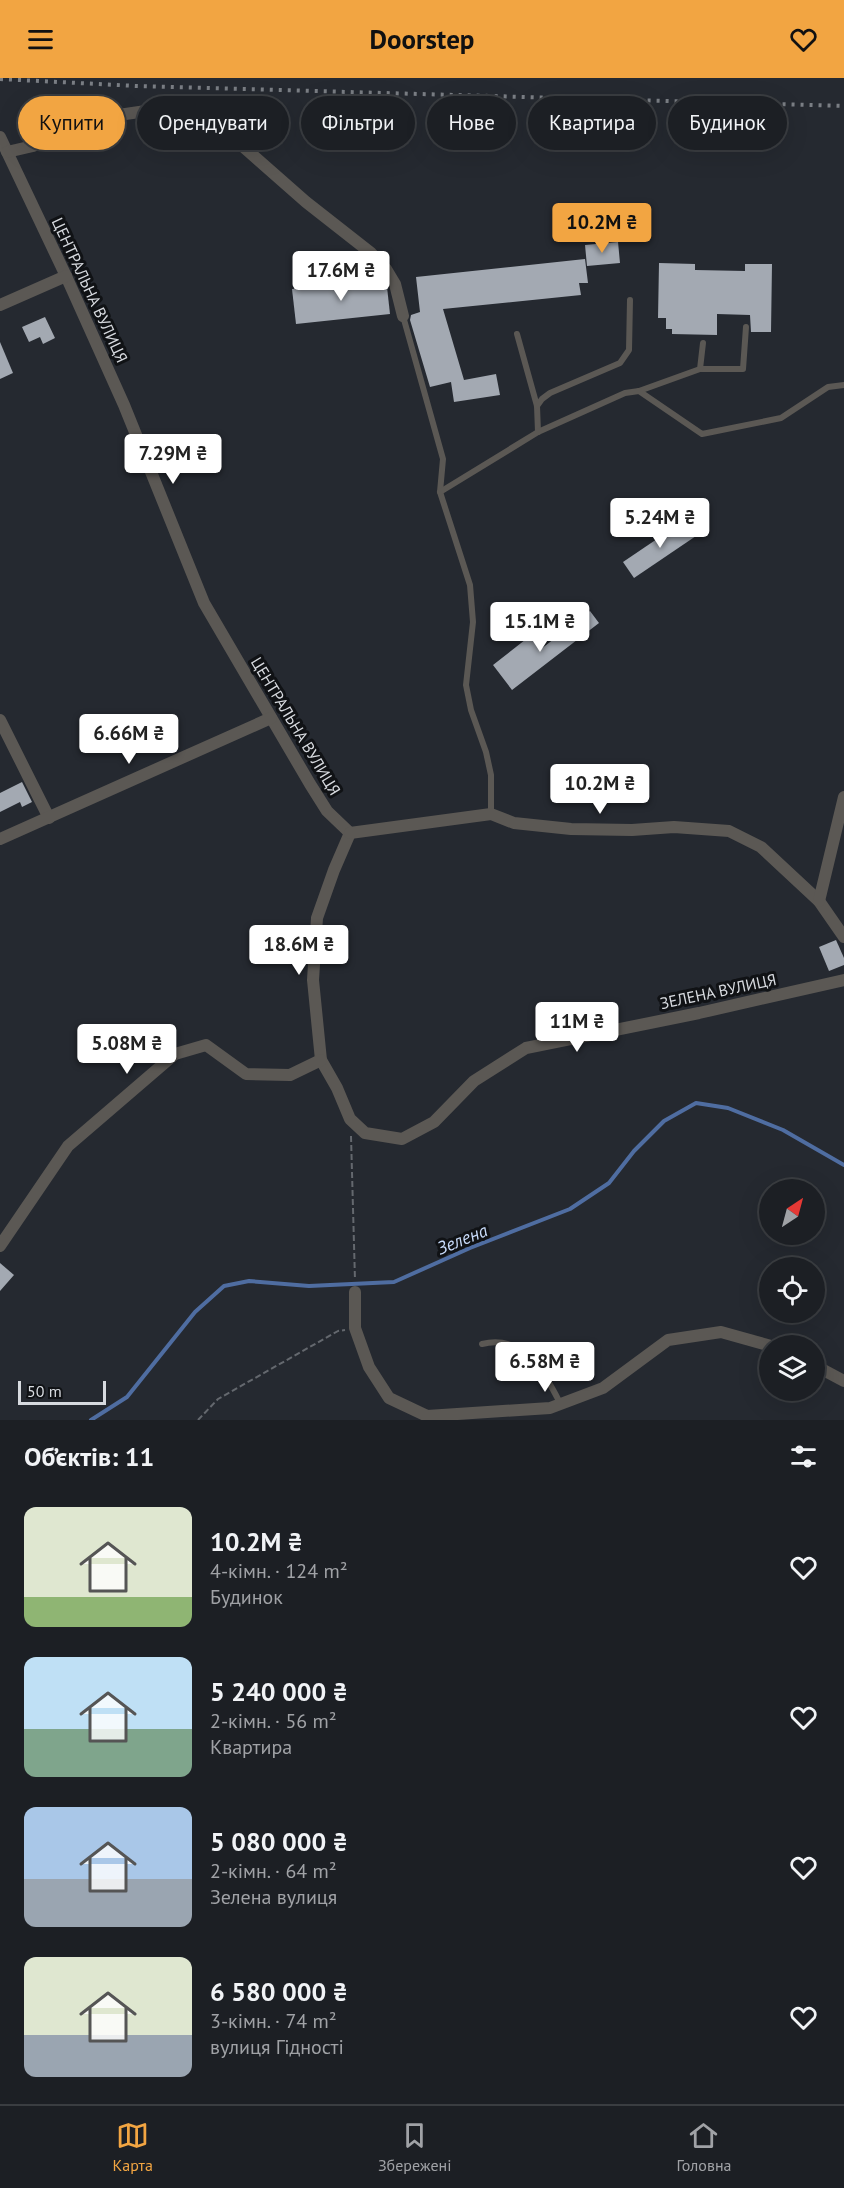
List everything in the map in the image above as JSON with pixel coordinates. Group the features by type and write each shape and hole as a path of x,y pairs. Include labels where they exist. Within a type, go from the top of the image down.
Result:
{"street":[{"path":"7,152 33,146 105,117 146,111 175,111 197,115 230,135 306,202 371,253 386,269 395,284 403,316"},
{"name":"ЦЕНТРАЛЬНА ВУЛИЦЯ","path":"0,137 124,405 204,603 327,811 350,833"},
{"path":"0,305 66,276"},
{"path":"0,839 271,718"},
{"path":"0,720 49,818"},
{"path":"819,901 844,797"},
{"path":"350,1119 337,1088 321,1060 314,980 317,918 350,833 491,814 514,823 571,829 632,831 674,827 729,831 761,848 819,901 844,937"},
{"name":"ЗЕЛЕНА ВУЛИЦЯ","path":"350,1119 364,1133 402,1139 434,1122 474,1081 526,1048 699,1013 844,980"},
{"path":"0,1246 5,1235 68,1146 175,1053 206,1045 246,1074 290,1076 321,1060"},
{"path":"355,1292 355,1328 369,1367 388,1398 427,1416 555,1410 603,1388 668,1340 721,1332 759,1343"},
{"path":"825,1371 844,1381"}],"lane":[{"path":"297,278 386,269"},
{"path":"537,406 550,393 620,363 629,350 630,300"},
{"path":"403,316 443,459 440,492 470,585 473,622 466,685 471,710 486,752 491,775 491,814"},
{"path":"440,492 538,432 626,393 700,369 743,369 746,327"},
{"path":"517,334 537,406 538,432"},
{"path":"700,369 703,343"},
{"path":"639,390 702,434 781,418 828,387 844,385"},
{"path":"482,1344 495,1341 515,1347 530,1356 540,1367 555,1410"}],"path":[{"path":"350,1119 355,1267"},
{"path":"198,1420 218,1398 338,1331 355,1328"}],"building":[{"path":"618,242 620,263 587,266 585,245"},
{"path":"585,259 588,283 579,283 581,295 443,309 464,380 496,374 500,395 454,402 451,382 430,387 410,320 411,315 420,312 416,277"},
{"path":"659,263 695,264 695,270 745,271 745,264 772,264 771,332 751,332 750,315 717,314 717,335 672,334 672,329 666,329 666,318 658,318"},
{"path":"383,280 387,287 390,314 296,324 292,289"},
{"path":"45,317 55,338 43,344 40,337 29,342 22,327"},
{"path":"0,342 13,373 0,379"},
{"path":"685,520 696,536 634,578 623,562"},
{"path":"590,611 599,623 512,690 493,665 530,636 541,649"},
{"path":"22,782 32,802 22,807 20,802 0,812 0,793"},
{"path":"836,940 844,958 844,965 829,971 819,947"},
{"path":"0,1263 14,1275 0,1291"}],"waterway":[{"name":"Зелена","path":"91,1420 127,1397 195,1312 224,1286 249,1281 309,1286 394,1282 470,1248 570,1209 609,1183 634,1151 664,1121 696,1103 728,1108 783,1130 844,1165"}],"railway":[{"path":"0,79 137,86 844,106"}]}
